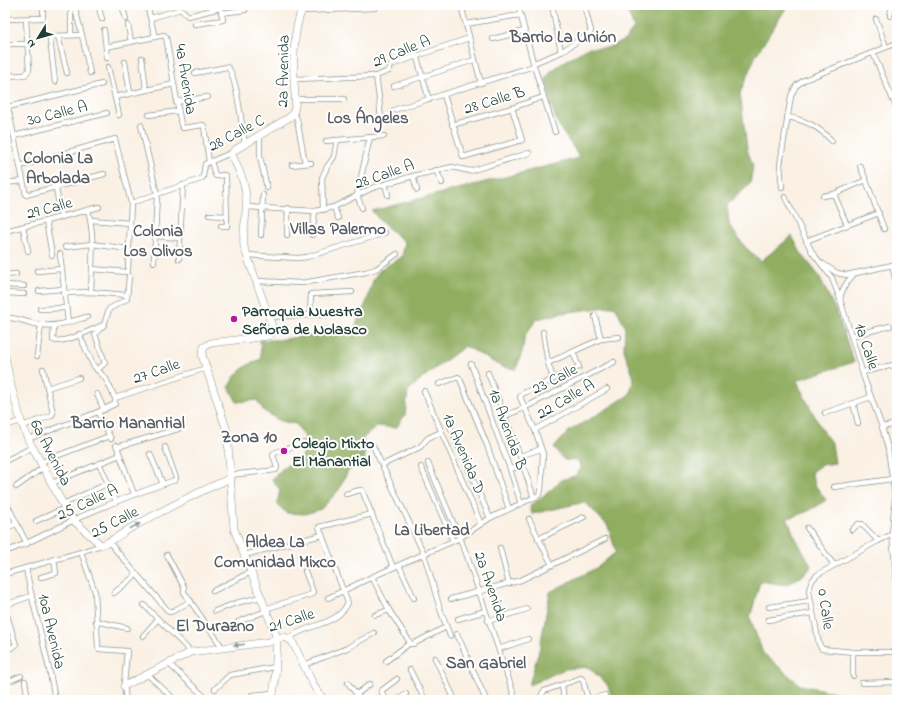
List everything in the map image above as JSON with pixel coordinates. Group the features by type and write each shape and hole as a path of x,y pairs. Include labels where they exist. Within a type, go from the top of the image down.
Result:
{"street":[{"path":"5,19 43,18 43,5"},
{"path":"73,5 82,34 90,73"},
{"path":"71,35 73,5"},
{"path":"98,5 102,19"},
{"path":"122,5 126,19"},
{"path":"106,46 154,37 147,5"},
{"path":"174,5 177,10"},
{"path":"461,5 481,83"},
{"path":"518,5 543,97 555,132"},
{"path":"552,5 561,52"},
{"path":"394,110 534,65 561,52 590,32 584,5"},
{"path":"890,16 892,5"},
{"path":"304,8 375,8"},
{"name":"2a Avenida","path":"304,8 298,18 294,79 294,113 297,119 305,163"},
{"path":"151,18 177,10 183,10 188,16 220,9 245,10"},
{"path":"195,24 223,20 220,9"},
{"path":"466,24 520,15"},
{"path":"5,76 25,75 29,70 26,19"},
{"path":"876,19 886,47"},
{"path":"128,25 130,42"},
{"path":"104,30 107,58"},
{"path":"493,39 524,31"},
{"path":"55,82 50,39 58,36 82,34"},
{"name":"4a Avenida","path":"154,37 164,35 166,37 181,125 183,128 203,125 210,161"},
{"path":"58,36 68,73"},
{"name":"29 Calle A","path":"294,79 376,76 389,71 391,65 469,38"},
{"path":"782,187 780,165 791,96 796,86 804,80 897,42"},
{"path":"5,44 27,44"},
{"path":"414,47 429,100"},
{"path":"873,53 897,109"},
{"path":"142,58 146,89"},
{"path":"394,86 474,60"},
{"path":"125,62 130,93"},
{"path":"108,67 120,115"},
{"path":"195,73 227,67 231,71 235,84 245,144"},
{"path":"376,76 381,120"},
{"path":"102,84 8,107 25,194 28,195 56,188 104,174"},
{"path":"116,97 146,89 174,84"},
{"path":"444,95 463,157 522,140 512,108"},
{"path":"176,102 208,97"},
{"name":"28 Calle B","path":"452,125 512,108 543,97"},
{"path":"295,99 344,98"},
{"path":"149,115 178,111"},
{"name":"30 Calle A","path":"14,136 107,113"},
{"name":"28 Calle C","path":"131,203 201,179 203,177 204,165 233,152 290,117 294,113"},
{"path":"787,117 800,119 810,123 823,131 832,141"},
{"path":"141,125 157,194 154,262"},
{"path":"260,135 260,157 268,188"},
{"path":"326,141 384,136"},
{"path":"362,208 357,195 370,137"},
{"path":"20,166 116,139 131,203 128,295 126,300 110,309 104,325 96,334 105,362 105,364 97,370"},
{"path":"323,210 322,178 334,157 337,140"},
{"path":"233,152 232,155 244,183 246,195 243,239 246,255 273,329 271,334 268,336 211,343 204,347 202,355 227,431 234,530 277,638 273,696 252,695"},
{"name":"28 Calle A","path":"246,206 315,211 323,210 334,207 372,188 413,176 452,167 470,171 529,153"},
{"path":"210,161 216,176 226,176 227,226 221,226"},
{"path":"292,165 311,163"},
{"path":"860,166 884,229"},
{"path":"436,170 442,183"},
{"path":"413,176 417,190"},
{"path":"823,196 834,194 866,180"},
{"path":"5,183 23,181"},
{"path":"385,184 388,195"},
{"path":"179,259 183,185"},
{"path":"56,188 61,217"},
{"path":"834,194 847,225"},
{"path":"261,235 263,195"},
{"name":"1a Calle","path":"785,197 806,241 819,262 832,278 882,427 888,449 896,497 895,533 897,587"},
{"name":"29 Calle","path":"5,231 46,222 99,206"},
{"path":"334,207 338,218"},
{"path":"287,235 288,208"},
{"path":"88,210 91,220 92,244 91,292"},
{"path":"312,235 315,211"},
{"path":"806,241 879,213"},
{"path":"210,215 226,216"},
{"path":"91,220 130,223"},
{"path":"46,222 52,256"},
{"path":"23,227 28,250"},
{"path":"246,255 298,258 307,257 385,233"},
{"path":"156,236 180,238"},
{"path":"64,247 92,244 130,249"},
{"path":"60,254 63,291 68,322"},
{"path":"256,281 302,283 366,272 376,269 397,254"},
{"path":"819,262 837,273 847,275 897,264"},
{"path":"892,265 897,287"},
{"path":"37,271 61,269"},
{"path":"92,269 128,273"},
{"path":"5,275 16,274"},
{"path":"840,299 842,290 854,274"},
{"path":"5,285 24,286"},
{"path":"39,291 91,292 128,295"},
{"path":"310,315 311,294 352,292"},
{"path":"5,293 24,294"},
{"path":"40,309 66,308"},
{"path":"269,317 359,313"},
{"path":"596,316 603,338"},
{"path":"5,318 54,326 87,317"},
{"path":"37,356 41,325"},
{"path":"54,326 52,340 64,341 104,325"},
{"path":"851,336 890,326"},
{"path":"543,332 548,363 553,378"},
{"path":"28,439 104,410 115,404 115,398 106,379 93,366 79,334"},
{"path":"548,363 603,338 619,337"},
{"path":"328,598 393,567 460,538 490,518 541,494 543,457 535,430 520,396 553,378 579,367 573,352"},
{"name":"6a Avenida","path":"5,357 8,387 28,439 73,520 101,544"},
{"name":"23 Calle","path":"505,416 524,408 614,362"},
{"name":"1a Avenida B","path":"471,364 521,504"},
{"path":"863,372 897,364"},
{"name":"27 Calle","path":"115,398 206,368"},
{"path":"5,426 22,424 51,416 53,413 43,369"},
{"path":"488,373 520,456 522,466 534,498"},
{"path":"47,388 79,378"},
{"path":"439,384 460,378 487,445 509,509"},
{"name":"22 Calle A","path":"535,430 607,389"},
{"name":"1a Avenida D","path":"424,391 482,524"},
{"path":"97,394 104,410"},
{"path":"825,413 871,397"},
{"path":"853,403 858,423"},
{"path":"16,487 42,465 110,437 98,412"},
{"path":"882,427 897,424"},
{"path":"450,426 490,518"},
{"path":"134,494 116,446 178,429"},
{"path":"382,465 420,447 428,438 442,432"},
{"name":"25 Calle","path":"5,574 81,552 109,542 129,529 230,476 277,469 273,454 303,443"},
{"path":"373,446 424,554 450,636"},
{"path":"7,460 33,447"},
{"name":"25 Calle A","path":"10,550 27,544 73,520 116,501 175,480 176,478 165,447"},
{"path":"520,456 541,449"},
{"path":"150,454 163,484"},
{"path":"52,483 120,455"},
{"name":"2a Avenida","path":"428,463 466,553 478,592 499,649 514,699"},
{"path":"99,464 116,501"},
{"path":"510,470 522,466"},
{"path":"421,467 453,541"},
{"path":"834,487 892,479"},
{"path":"36,521 107,484"},
{"path":"346,494 361,490 393,567"},
{"path":"5,500 27,544"},
{"path":"344,591 320,527 372,514"},
{"path":"538,539 584,517"},
{"path":"530,519 538,539 552,565"},
{"path":"5,528 17,524"},
{"path":"852,530 858,524 862,524 878,541"},
{"path":"806,528 834,564 895,533"},
{"path":"244,555 322,535"},
{"path":"451,599 521,580 605,539"},
{"path":"109,542 169,612 190,601"},
{"path":"500,548 509,584"},
{"path":"81,552 95,592 98,647 100,649 127,651 124,669 126,700"},
{"path":"167,555 184,587 184,592 222,647"},
{"path":"41,577 56,573 54,559"},
{"name":"0 Calle","path":"834,564 817,575 812,580 810,585 810,601 819,644 822,648 853,652"},
{"path":"399,565 414,598"},
{"name":"10a Avenida","path":"26,568 55,700"},
{"path":"238,622 266,610 312,594 313,592 305,571"},
{"path":"213,591 251,572"},
{"path":"114,593 136,575"},
{"path":"372,577 389,610 411,643"},
{"name":"21 Calle","path":"124,686 191,652 269,642 277,638 289,638 294,634 326,623 342,612 348,603 344,591"},
{"path":"5,605 31,596"},
{"path":"215,612 236,603 261,597"},
{"path":"769,607 810,601"},
{"path":"144,605 191,652"},
{"path":"5,609 16,645 5,651"},
{"path":"488,621 527,609"},
{"path":"375,615 389,610"},
{"path":"458,619 485,611"},
{"path":"768,620 813,613"},
{"path":"143,636 158,619"},
{"path":"96,621 127,628"},
{"path":"386,661 411,643 446,627"},
{"path":"304,665 346,648 374,633"},
{"path":"457,634 486,700"},
{"path":"289,638 292,641 315,688 324,700"},
{"path":"499,649 528,639"},
{"path":"853,676 853,652 897,652"},
{"path":"434,658 455,700"},
{"path":"168,663 208,700"},
{"path":"215,689 230,675 275,667"},
{"path":"410,670 426,700"},
{"path":"147,674 175,700"},
{"path":"5,683 20,676"},
{"path":"542,700 542,692 582,678 589,700 605,695"},
{"path":"386,700 380,691 398,679"},
{"path":"25,681 28,700"},
{"path":"862,683 897,682"},
{"path":"348,683 362,700"},
{"path":"357,694 370,684"},
{"path":"562,685 564,700"},
{"path":"397,700 406,694"}],"green space":[{"path":"625,5 788,5 756,55 740,93 747,149 753,166 750,184 727,205 729,225 745,247 761,261 792,236 801,253 819,276 836,311 854,362 797,380 822,430 832,444 835,463 821,465 811,472 815,485 826,500 808,511 787,518 794,535 812,567 803,575 786,585 760,581 750,618 763,653 800,685 844,694 847,700 613,700 607,684 588,667 565,669 529,685 540,647 550,592 598,567 616,552 608,526 585,502 532,514 530,506 561,480 575,476 581,469 578,460 564,460 554,448 569,431 630,394 634,378 624,350 625,326 615,306 562,313 537,319 525,335 522,352 516,369 502,367 465,346 421,379 408,391 405,415 396,428 378,426 363,438 365,460 348,471 338,491 321,509 305,514 286,513 277,504 280,490 272,479 283,468 303,455 305,437 296,424 280,421 264,411 257,400 237,402 229,387 242,369 261,359 260,340 278,340 354,329 367,301 374,278 381,269 402,257 405,242 381,222 372,211 579,158 556,120 551,105 546,79 551,71 588,48 607,48 625,40 634,28"}],"place":[{"name":"Parroquia Nuestra Señora de Nolasco","path":"234,319"},
{"name":"Colegio Mixto El Manantial","path":"284,451"}],"district":[{"name":"Barrio La Unión","path":"563,36"},
{"name":"Los Ángeles","path":"368,117"},
{"name":"Colonia La Arbolada","path":"58,167"},
{"name":"Villas Palermo","path":"338,228"},
{"name":"Colonia Los Olivos","path":"158,240"},
{"name":"Barrio Manantial","path":"128,422"},
{"name":"Zona 10","path":"249,436"},
{"name":"La Libertad","path":"432,529"},
{"name":"Aldea La Comunidad Mixco","path":"275,551"},
{"name":"El Durazno","path":"215,625"},
{"name":"San Gabriel","path":"486,662"}]}
